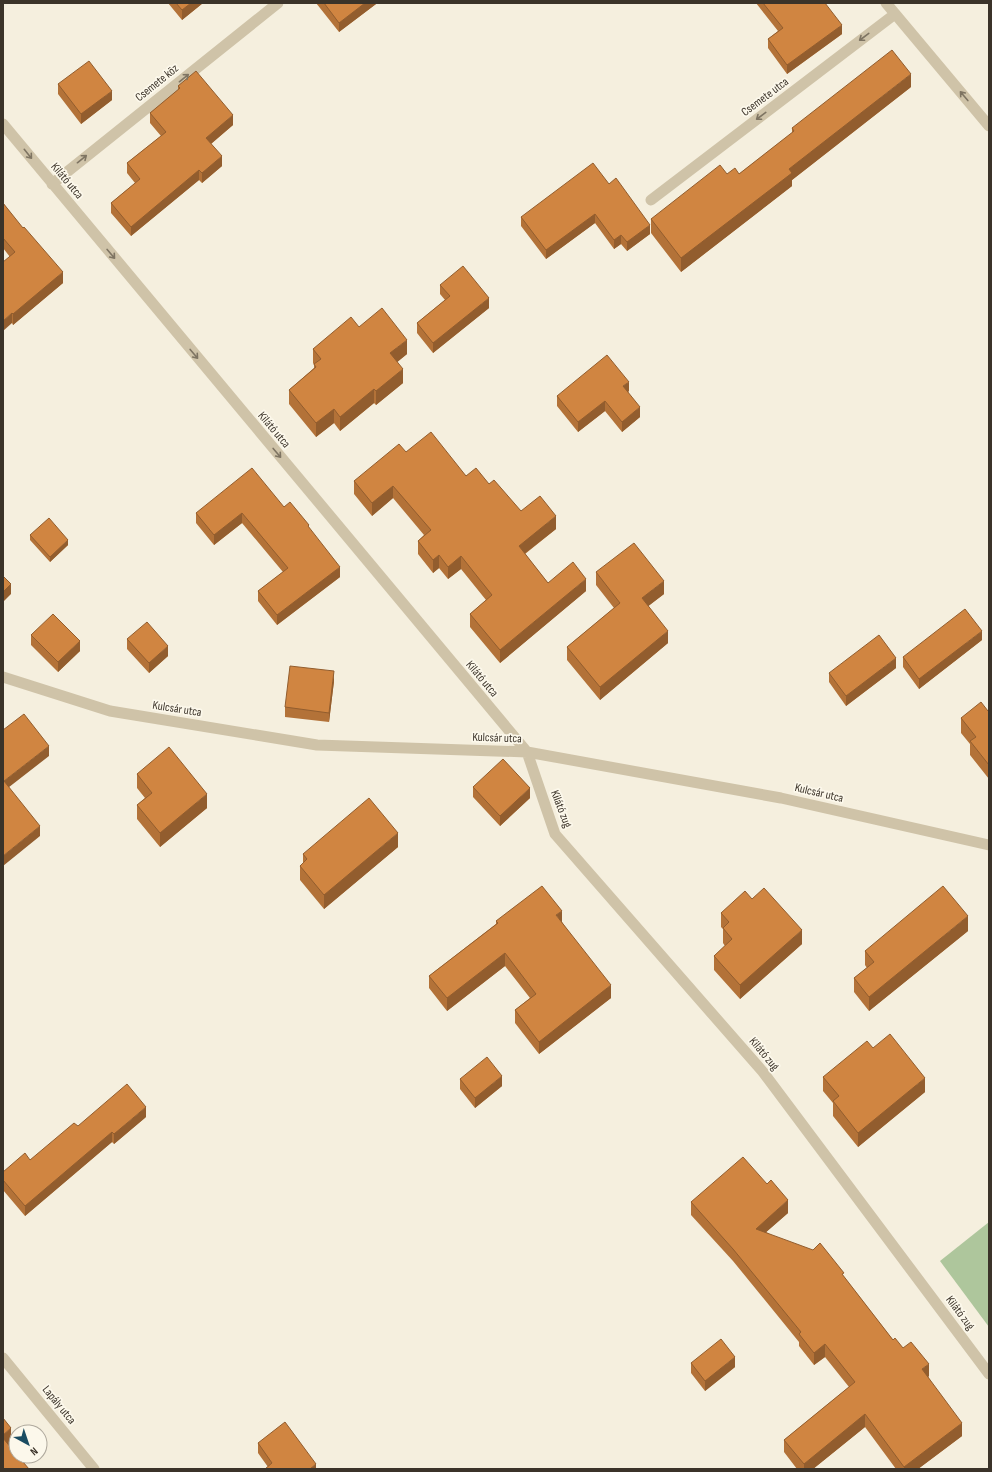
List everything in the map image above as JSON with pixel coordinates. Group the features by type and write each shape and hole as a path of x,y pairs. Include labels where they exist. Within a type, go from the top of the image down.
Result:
{"street":[{"name":"Csemete köz","path":"52,184 278,3"},
{"path":"886,3 989,126"},
{"name":"Csemete utca","path":"652,200 895,14"},
{"name":"Kilátó utca","path":"3,124 526,752"},
{"name":"Kulcsár utca","path":"3,677 110,711 317,744 526,752 781,798 989,845"},
{"name":"Kilátó zug","path":"526,752 555,834 763,1072 989,1374"},
{"name":"Lapály utca","path":"3,1358 94,1469"}],"green space":[{"path":"989,1222 989,1327 940,1261"}],"building":[{"path":"176,3 191,3 182,10"},
{"path":"324,3 365,3 339,23"},
{"path":"763,3 825,3 842,25 787,65 768,39 783,28"},
{"path":"892,50 911,74 789,169 792,173 681,258 651,219 720,165 727,174 735,168 739,174 794,131 792,128"},
{"path":"89,61 112,91 81,114 58,84"},
{"path":"196,71 233,115 206,138 222,156 202,173 199,170 131,227 111,203 140,179 127,163 166,132 150,113 180,88 178,86"},
{"path":"593,163 609,184 616,178 650,225 627,242 621,235 614,240 595,214 546,250 521,217"},
{"path":"3,203 23,228 24,227 63,272 3,321 3,262 15,252 3,238"},
{"path":"463,266 489,298 433,343 417,323 450,296 440,285"},
{"path":"382,308 407,340 390,353 403,369 376,391 374,389 340,417 334,409 316,423 289,390 316,367 314,364 321,359 313,349 351,317 359,327"},
{"path":"607,355 629,382 623,386 640,407 622,422 605,401 578,422 557,396"},
{"path":"431,432 466,476 476,468 489,484 494,480 521,511 540,496 556,516 519,546 548,583 573,562 586,579 500,650 470,614 492,595 461,556 448,567 439,555 433,560 418,541 431,530 393,486 372,503 354,481 399,444 406,452"},
{"path":"252,468 284,507 290,502 340,567 277,615 258,591 288,568 242,513 214,535 196,513"},
{"path":"49,518 68,540 50,557 30,535"},
{"path":"634,543 664,581 642,598 668,631 600,687 567,647 620,603 596,572"},
{"path":"3,576 11,584 3,592"},
{"path":"965,609 982,631 919,679 903,657"},
{"path":"53,614 80,641 58,662 31,635"},
{"path":"147,622 168,646 149,663 127,639"},
{"path":"879,635 896,658 846,696 829,673"},
{"path":"290,666 334,671 329,713 285,707"},
{"path":"981,702 988,711 989,710 989,765 970,741 976,737 961,718"},
{"path":"24,714 49,746 4,781 40,826 3,856 3,730"},
{"path":"169,747 207,794 160,833 137,805 152,793 137,774"},
{"path":"503,759 530,788 500,816 473,787"},
{"path":"369,798 398,833 324,895 300,866 307,859 303,854"},
{"path":"542,886 562,911 556,915 611,985 539,1042 515,1010 536,994 505,953 447,998 429,976 498,923 496,921"},
{"path":"943,886 968,916 869,997 854,978 874,962 865,951"},
{"path":"764,888 802,930 740,985 714,956 732,939 723,928 729,922 721,913 745,891 752,899"},
{"path":"890,1034 925,1078 858,1133 833,1101 839,1096 823,1077 867,1041 873,1048"},
{"path":"487,1057 502,1076 475,1098 460,1079"},
{"path":"127,1084 146,1107 114,1134 112,1132 25,1206 3,1180 3,1172 25,1153 30,1160 74,1123 78,1126"},
{"path":"743,1157 767,1184 771,1180 788,1200 756,1229 813,1250 820,1243 893,1340 895,1338 903,1348 911,1342 929,1364 922,1369 962,1423 904,1467 865,1414 804,1464 784,1440 855,1382 825,1344 814,1353 799,1334 801,1332 733,1249 691,1202"},
{"path":"721,1339 735,1357 705,1381 691,1363"},
{"path":"3,1418 8,1424 8,1431 3,1435"},
{"path":"285,1422 316,1464 310,1469 265,1469 272,1463 258,1443"},
{"path":"3,1438 8,1444 8,1464 25,1464 29,1469 3,1469"}]}
